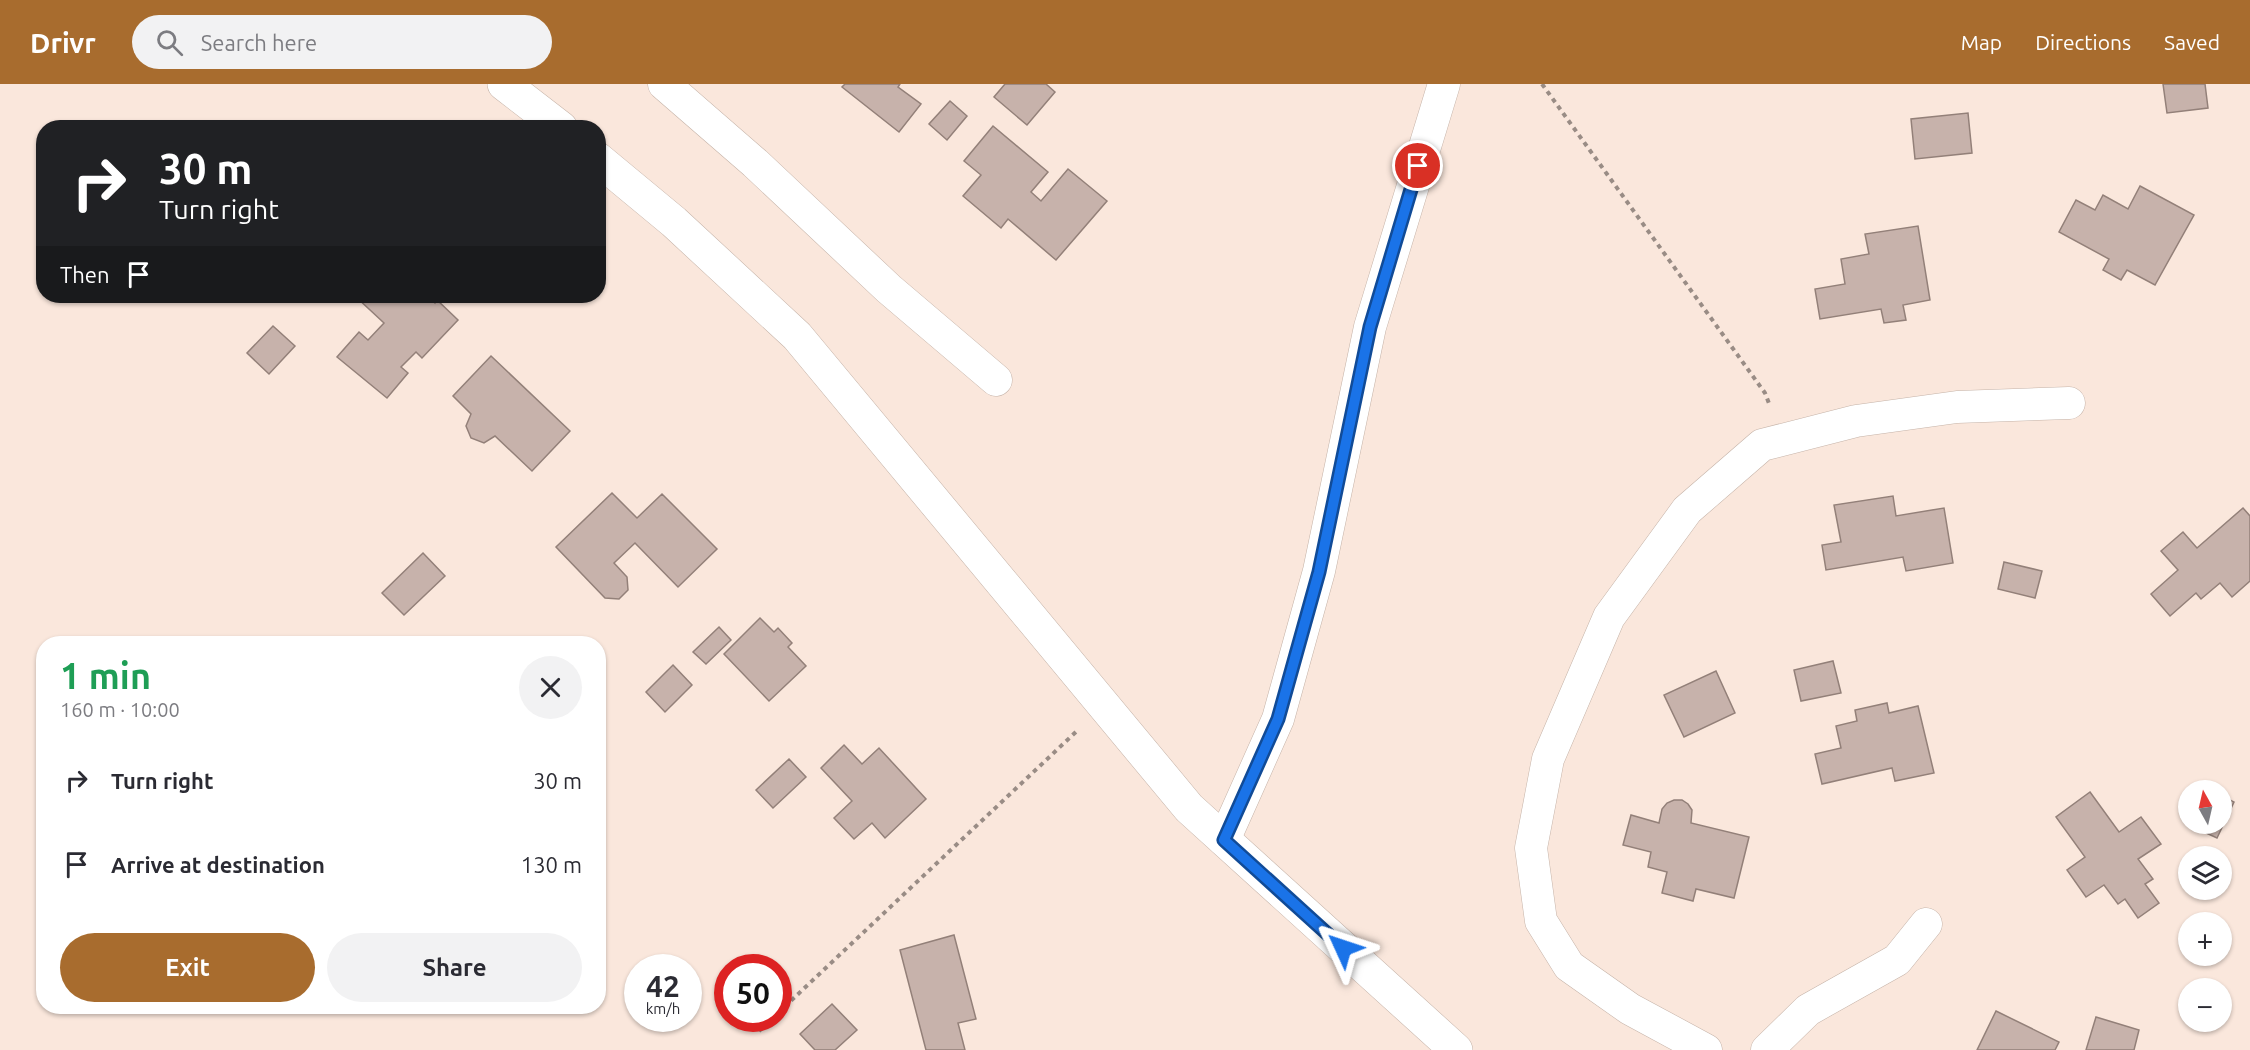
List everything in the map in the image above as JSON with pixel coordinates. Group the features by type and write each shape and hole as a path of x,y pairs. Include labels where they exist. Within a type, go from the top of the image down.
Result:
{"main road":[{"path":"504,84 551,120"},
{"path":"606,166 674,222 797,336 1189,808 1456,1050"}],"street":[{"path":"664,84 755,163 889,289 996,380"},
{"path":"1224,840 1278,719 1319,572 1370,327 1444,84"},
{"path":"1706,1050 1630,1009 1569,966 1541,921 1531,848 1548,759 1609,617 1687,510 1762,445 1856,421 1957,406 2069,403"},
{"path":"1767,1050 1808,1010 1897,960 1926,924"}],"path":[{"path":"1542,84 1765,393 1783,439"},
{"path":"792,1000 1104,706"}],"building":[{"path":"845,84 900,84 898,87 921,104 899,132 842,87"},
{"path":"1005,84 1046,84 1055,92 1027,125 994,97"},
{"path":"2163,84 2205,84 2208,108 2167,113"},
{"path":"950,101 967,116 947,140 929,124"},
{"path":"1968,113 1972,153 1915,159 1911,119"},
{"path":"993,126 1048,172 1031,192 1041,201 1068,169 1107,201 1056,260 1008,219 1001,228 963,196 981,175 964,161"},
{"path":"2140,186 2194,215 2155,285 2127,270 2121,280 2103,270 2109,259 2059,232 2076,200 2095,210 2103,195 2128,209"},
{"path":"1918,226 1930,300 1903,305 1906,320 1884,323 1881,309 1820,319 1815,289 1845,284 1841,259 1869,254 1865,234"},
{"path":"363,303 440,303 458,320 422,358 416,352 401,367 408,373 387,398 337,357 359,332 368,340 384,323"},
{"path":"273,326 295,346 269,374 247,353"},
{"path":"491,356 570,431 532,471 495,436 484,443 471,438 466,426 471,414 453,396"},
{"path":"612,493 637,518 662,494 717,549 678,587 635,543 614,563 627,577 628,590 619,599 605,598 556,547"},
{"path":"1893,496 1896,516 1944,508 1953,563 1906,571 1903,557 1826,570 1822,545 1841,542 1834,505"},
{"path":"2243,508 2250,516 2250,581 2232,597 2220,583 2201,599 2196,593 2170,616 2151,594 2178,570 2161,551 2183,532 2197,548"},
{"path":"423,553 445,576 404,615 382,593"},
{"path":"2004,562 2042,571 2035,598 1998,589"},
{"path":"760,618 774,632 778,628 792,643 788,647 806,666 769,701 724,654"},
{"path":"719,627 731,640 706,664 693,652"},
{"path":"1833,661 1841,693 1801,701 1794,670"},
{"path":"673,665 692,685 665,712 646,692"},
{"path":"1716,671 1735,713 1684,737 1664,695"},
{"path":"1887,703 1889,713 1918,706 1934,773 1895,781 1892,768 1822,784 1815,754 1841,748 1836,726 1857,721 1855,710"},
{"path":"844,745 862,764 879,748 926,799 885,838 872,823 854,839 834,818 852,801 821,768"},
{"path":"789,759 806,777 773,808 756,790"},
{"path":"2090,792 2119,832 2141,817 2161,844 2138,859 2153,879 2145,884 2159,903 2138,918 2125,899 2118,904 2104,885 2086,897 2067,870 2085,857 2056,817"},
{"path":"1674,800 1682,800 1688,804 1692,810 1691,823 1749,837 1734,898 1696,889 1693,901 1662,893 1667,872 1648,867 1651,852 1623,845 1631,815 1659,823 1662,809"},
{"path":"954,935 976,1019 958,1023 965,1050 926,1050 900,950"},
{"path":"832,1004 857,1030 835,1050 815,1050 800,1034"},
{"path":"1996,1011 2059,1042 2055,1050 1977,1050"},
{"path":"2096,1017 2139,1030 2134,1050 2086,1050"}],"route":[{"path":"1343,948 1224,840 1278,719 1319,572 1370,327 1418,166"}]}
